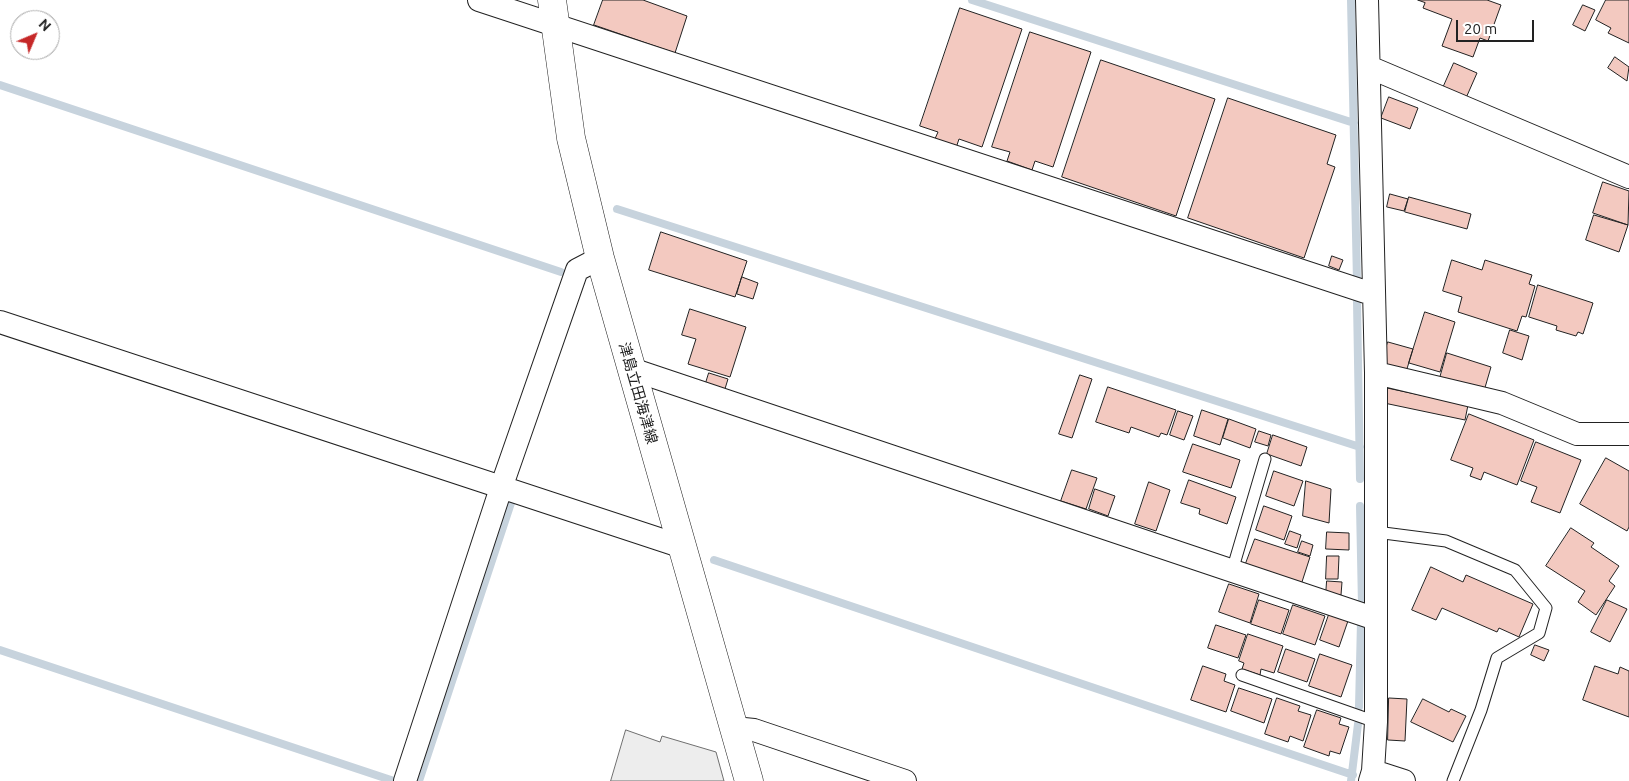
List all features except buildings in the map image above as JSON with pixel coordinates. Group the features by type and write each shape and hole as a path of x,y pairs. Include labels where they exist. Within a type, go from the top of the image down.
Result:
{"main road":[{"name":"津島立田海津線","path":"553,12 571,138 600,258 680,546 749,781"}],"street":[{"path":"479,0 553,12 1372,294"},
{"path":"1367,0 1370,67 1372,294 1376,373 1376,722 1372,776 1404,781"},
{"path":"1370,67 1629,177"},
{"path":"405,781 501,488 577,270 600,258"},
{"path":"0,322 680,546"},
{"path":"631,369 1376,619"},
{"path":"1376,373 1502,403 1577,434 1629,434"},
{"path":"734,728 754,730 905,781"}],"lane":[{"path":"1232,571 1265,459"},
{"path":"1376,532 1446,540 1514,570 1546,608 1539,633 1497,658 1481,710 1453,781"},
{"path":"1242,675 1376,722"}],"shaded area":[{"path":"626,730 660,742 662,736 716,752 724,781 611,781"}],"waterway":[{"path":"972,0 1354,123"},
{"path":"1351,0 1357,282"},
{"path":"0,85 561,272"},
{"path":"617,209 1360,447"},
{"path":"1357,302 1360,479"},
{"path":"419,781 512,500"},
{"path":"1360,506 1362,606"},
{"path":"714,560 1353,775"},
{"path":"1359,707 1361,621"},
{"path":"0,650 394,781"},
{"path":"1351,781 1358,724"}]}
